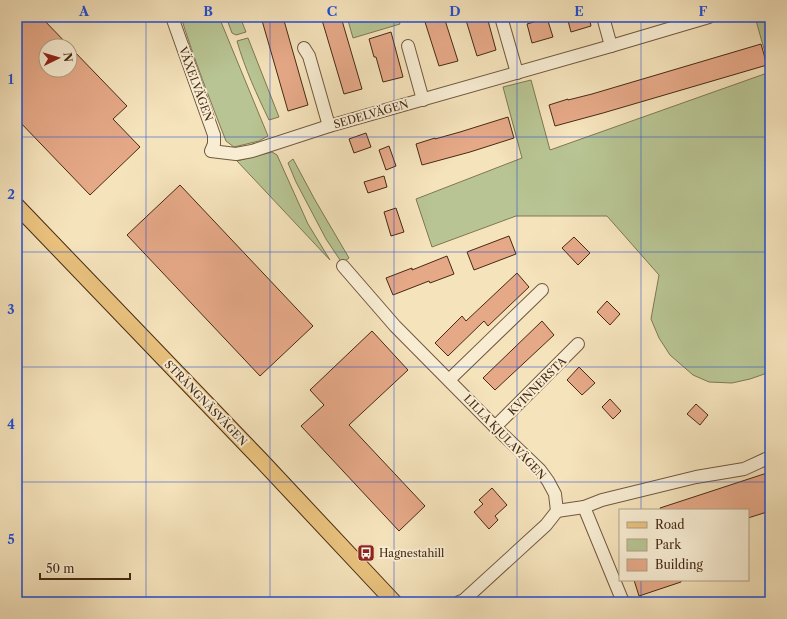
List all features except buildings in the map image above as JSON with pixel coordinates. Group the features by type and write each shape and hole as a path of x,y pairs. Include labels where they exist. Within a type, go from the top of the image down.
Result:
{"main road":[{"name":"STRÄNGNÄSVÄGEN","path":"17,206 254,453 394,602"}],"street":[{"name":"VÄXELVÄGEN","path":"172,17 214,135 214,144 211,151 236,154 252,151 329,126"},
{"path":"500,17 517,73"},
{"path":"603,17 611,46"},
{"name":"SEDELVÄGEN","path":"304,48 309,56 329,126 611,46 705,17"},
{"name":"SEDELVÄGEN","path":"408,46 423,100"},
{"name":"LILLA KJULAVÄGEN","path":"343,266 395,326 540,470 555,494 557,511"},
{"path":"450,380 542,290"},
{"name":"KVINNERSTA","path":"495,427 578,344"},
{"path":"462,601 546,525 557,511 584,507 602,500 696,477 744,469 770,457"},
{"path":"584,507 623,602"}],"green space":[{"path":"181,17 219,17 268,136 259,141 234,147 226,141"},
{"path":"226,17 240,17 246,32 236,35 232,33"},
{"path":"347,17 397,17 400,24 353,38"},
{"path":"755,17 770,17 770,70"},
{"path":"248,38 279,117 269,120 247,72 237,41"},
{"path":"770,72 770,372 732,383 709,382 693,375 670,355 659,338 651,319 659,275 607,216 516,216 432,247 416,199 522,158 503,87 531,80 550,150"},
{"path":"272,152 277,155 308,224 330,260 237,161"},
{"path":"293,159 349,258 342,263 326,239 296,182 288,163"}],"place":[{"name":"Hagnestahill","path":"366,553"}]}
